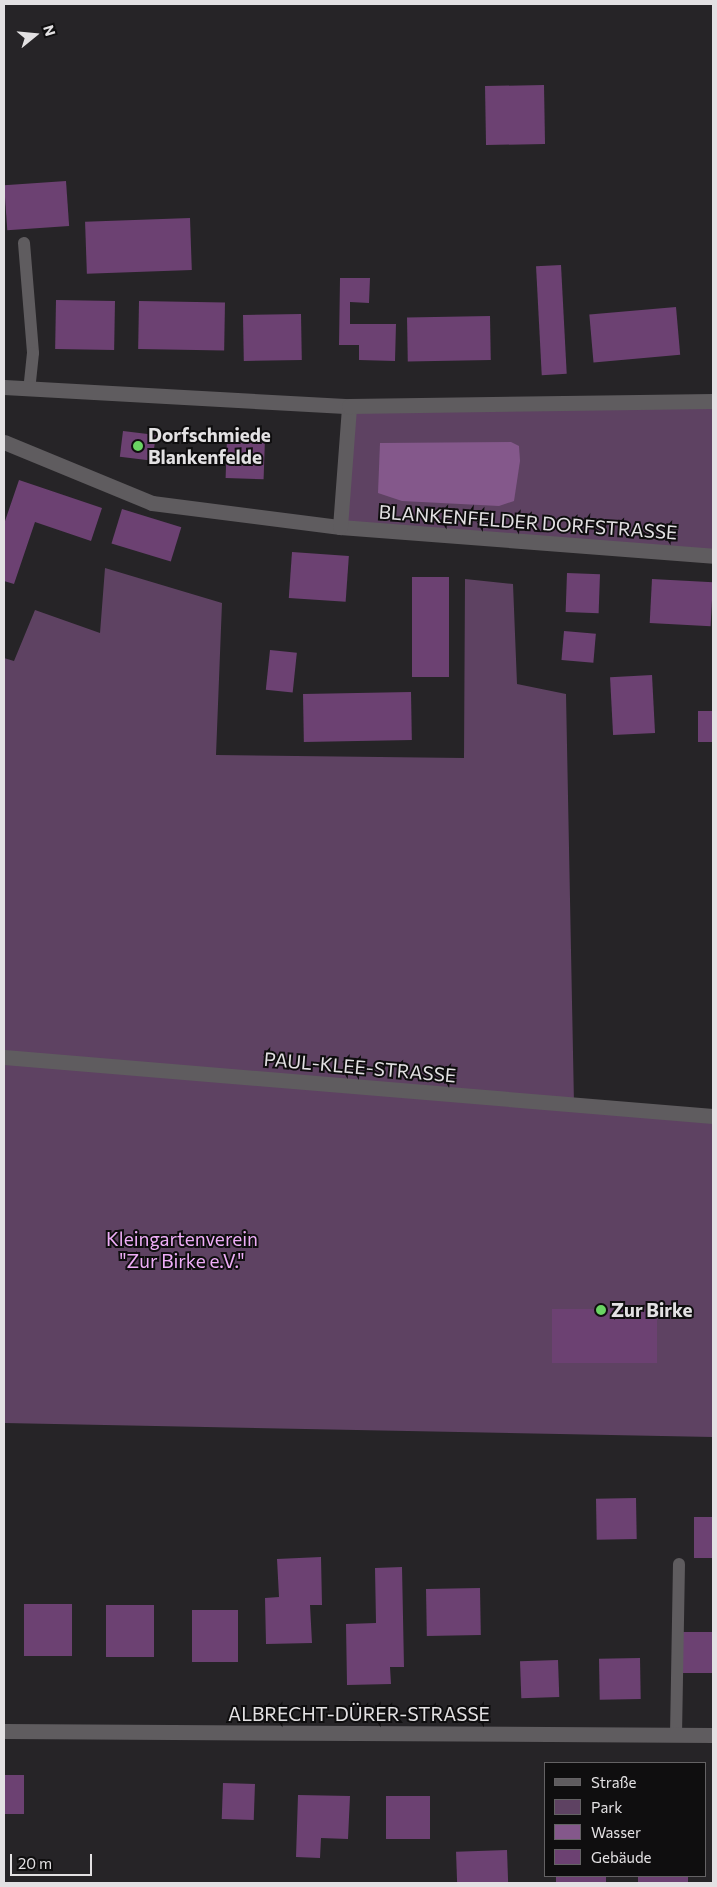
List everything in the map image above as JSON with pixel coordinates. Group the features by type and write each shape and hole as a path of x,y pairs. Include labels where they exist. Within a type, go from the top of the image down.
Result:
{"street":[{"path":"4,387 349,406 713,401"},
{"path":"340,527 349,406"},
{"name":"BLANKENFELDER DORFSTRASSE","path":"4,442 152,503 340,527 713,556"},
{"name":"PAUL-KLEE-STRASSE","path":"4,1057 713,1116"},
{"name":"ALBRECHT-DÜRER-STRASSE","path":"4,1731 713,1735"}],"lane":[{"path":"24,243 34,353 29,389"},
{"path":"676,1735 679,1564"}],"green space":[{"path":"713,401 713,556 340,527 349,406"},
{"name":"Kleingartenverein \"Zur Birke e.V.\"","path":"105,568 222,603 216,755 464,758 465,579 513,584 517,684 566,694 574,1104 713,1116 713,1437 4,1423 4,658 14,661 35,610 100,633"}],"water":[{"path":"511,442 519,446 520,461 514,501 499,506 402,501 378,493 380,443"}],"building":[{"path":"544,85 545,144 486,145 485,86"},
{"path":"66,181 69,226 7,230 4,185"},
{"path":"190,218 192,270 87,274 85,222"},
{"path":"561,265 567,374 542,375 536,266"},
{"path":"340,278 370,278 369,303 350,302 350,324 396,324 395,361 359,360 359,345 339,345"},
{"path":"56,300 115,301 114,350 55,349"},
{"path":"139,301 225,303 224,350 138,349"},
{"path":"676,307 680,355 594,362 589,315"},
{"path":"301,314 302,360 244,361 243,315"},
{"path":"490,316 491,360 408,361 407,317"},
{"name":"Dorfschmiede Blankenfelde","path":"123,431 156,435 153,461 120,457"},
{"path":"227,438 265,439 264,479 226,478"},
{"path":"19,480 102,508 91,541 35,522 14,584 4,581 4,524"},
{"path":"122,509 181,527 171,562 111,543"},
{"path":"292,552 349,556 346,602 289,598"},
{"path":"567,573 600,574 599,613 566,612"},
{"path":"412,577 449,577 449,677 412,677"},
{"path":"652,579 713,582 711,626 650,623"},
{"path":"564,631 596,634 593,663 561,660"},
{"path":"270,650 297,653 293,693 266,690"},
{"path":"652,675 655,733 613,735 610,677"},
{"path":"411,692 412,740 304,742 303,694"},
{"path":"698,711 713,711 713,742 698,742"},
{"path":"552,1309 657,1309 657,1363 552,1363"},
{"path":"636,1498 637,1539 597,1540 596,1499"},
{"path":"694,1517 713,1517 713,1558 694,1558"},
{"path":"321,1557 322,1605 310,1605 312,1643 266,1644 265,1598 279,1597 277,1559"},
{"path":"402,1567 404,1667 390,1667 391,1684 347,1685 346,1624 376,1623 375,1568"},
{"path":"480,1588 481,1635 427,1636 426,1589"},
{"path":"24,1604 72,1604 72,1656 24,1656"},
{"path":"106,1605 154,1605 154,1657 106,1657"},
{"path":"192,1610 238,1610 238,1662 192,1662"},
{"path":"683,1632 713,1632 713,1673 683,1673"},
{"path":"640,1658 641,1699 600,1700 599,1659"},
{"path":"558,1660 559,1697 521,1698 520,1661"},
{"path":"4,1775 24,1775 24,1814 4,1814"},
{"path":"223,1783 255,1784 254,1820 222,1819"},
{"path":"298,1795 350,1796 348,1839 321,1838 320,1858 296,1857"},
{"path":"386,1796 430,1796 430,1839 386,1839"},
{"path":"507,1850 508,1883 457,1883 456,1852"},
{"path":"556,1877 606,1877 606,1883 556,1883"},
{"path":"638,1877 688,1877 688,1883 638,1883"}],"place":[{"name":"Dorfschmiede Blankenfelde","path":"138,446"},
{"name":"Zur Birke","path":"601,1310"}]}
